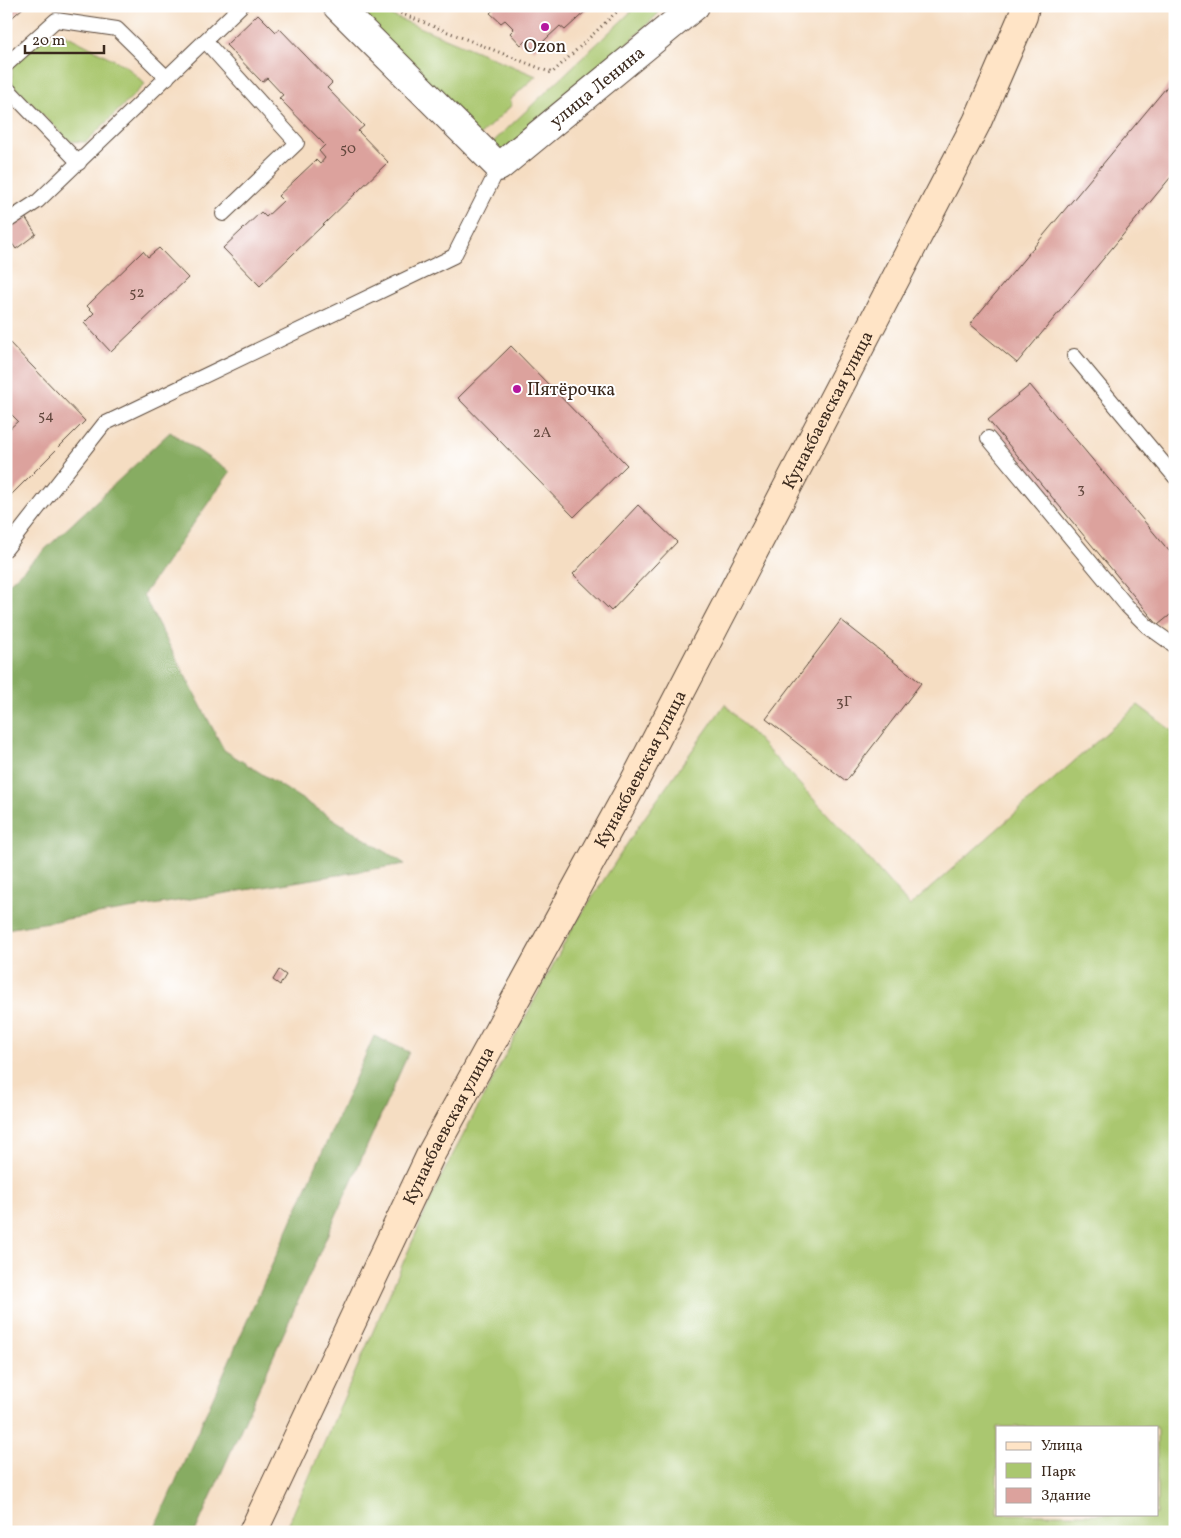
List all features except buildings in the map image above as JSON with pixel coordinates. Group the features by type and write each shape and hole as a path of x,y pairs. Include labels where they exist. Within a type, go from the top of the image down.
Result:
{"main road":[{"name":"Кунакбаевская улица","path":"253,1532 431,1154 634,782 968,140 1019,25 1025,6"}],"street":[{"path":"337,6 499,167"},
{"name":"улица Ленина","path":"499,167 695,6"}],"lane":[{"path":"6,222 38,202 241,6"},
{"path":"6,65 56,20 117,29 166,78"},
{"path":"205,41 297,143 223,214"},
{"path":"6,87 78,163"},
{"path":"6,549 104,424 454,256 499,167"},
{"path":"1074,356 1175,477"},
{"path":"988,438 1127,606 1147,626 1174,645"}],"path":[{"path":"382,6 552,73 623,6"}],"green space":[{"path":"350,6 369,6 536,76 510,100 512,105 475,140"},
{"path":"637,6 655,6 658,14 523,145 498,151 491,144"},
{"path":"64,34 126,66 145,84 86,142 69,141 12,84 12,67 40,41"},
{"path":"170,432 230,472 143,595 224,750 405,864 6,929 6,586"},
{"path":"725,704 859,848 910,906 1138,705 1175,733 1175,1532 285,1532 439,1181 572,929 640,824"},
{"path":"374,1036 409,1052 195,1532 153,1532"}],"place":[{"name":"Ozon","path":"545,27"},
{"name":"Пятёрочка","path":"517,389"}]}
